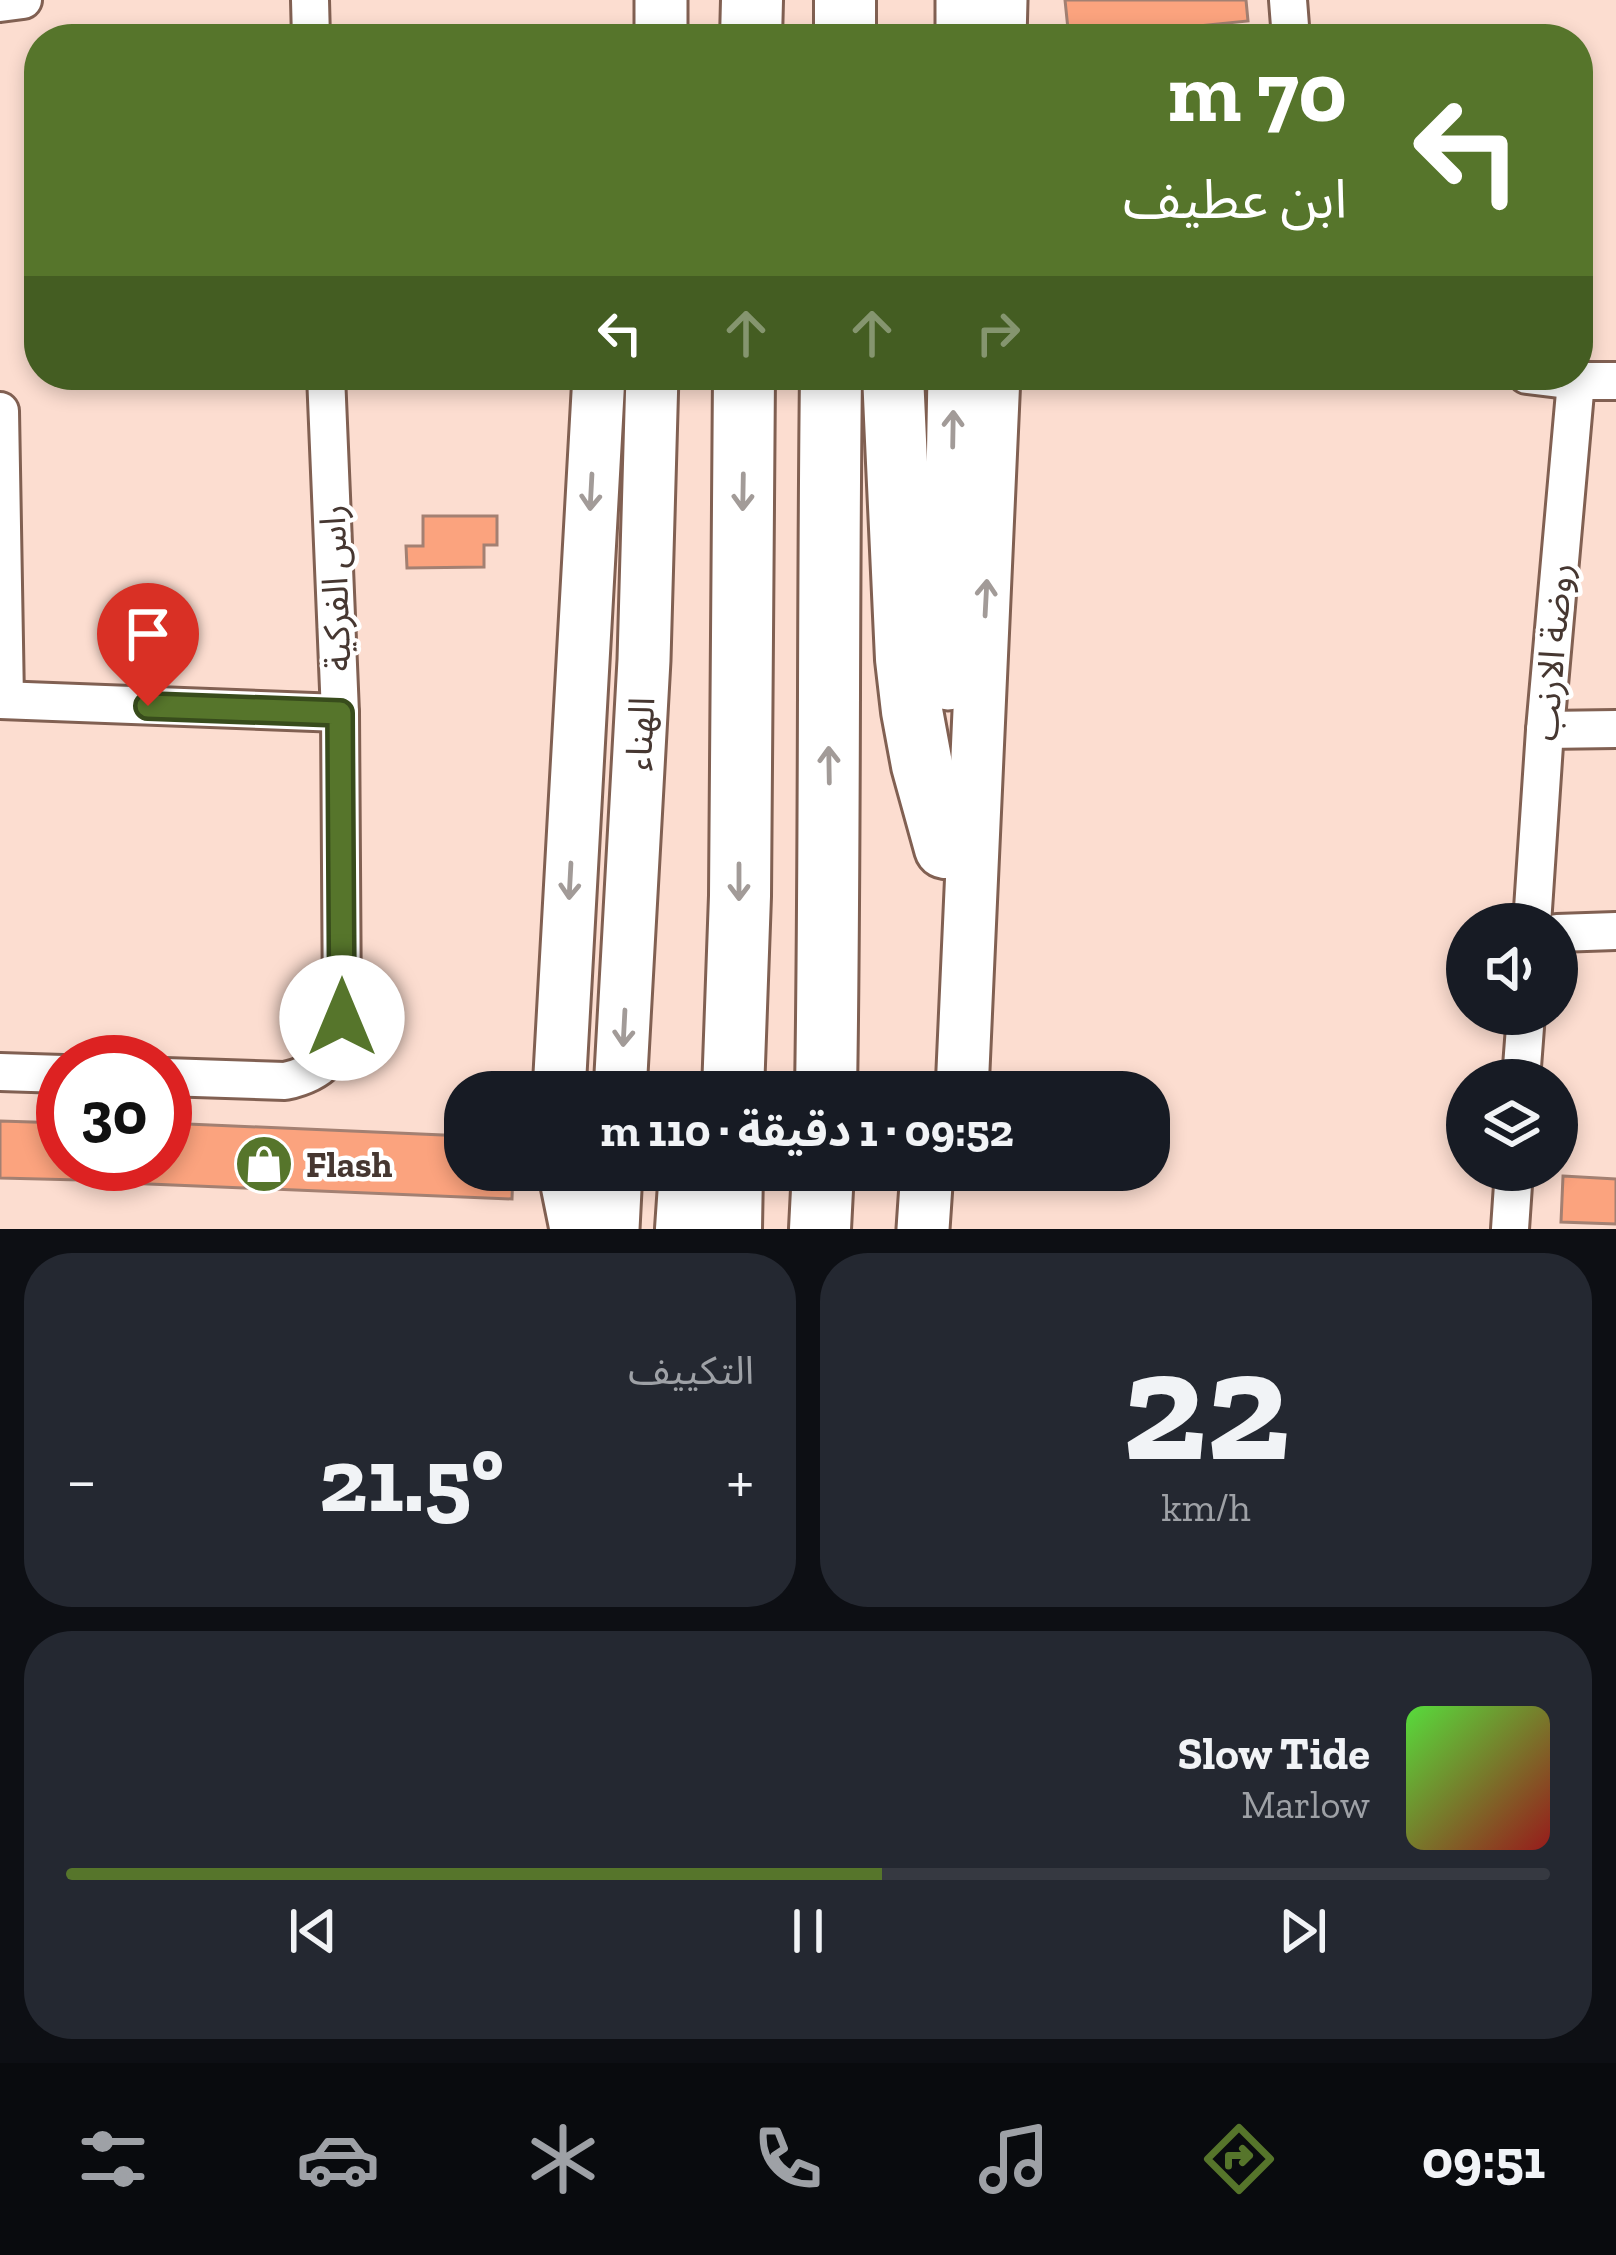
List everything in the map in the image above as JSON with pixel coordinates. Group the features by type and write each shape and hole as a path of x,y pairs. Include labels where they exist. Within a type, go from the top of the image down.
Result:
{"highway":[{"path":"733,1071 740,896 744,390"},
{"path":"826,1071 831,390"},
{"path":"894,390 906,659 922,764 945,848"},
{"path":"703,1071 717,1025 735,1000"},
{"path":"686,1229 689,1191"},
{"path":"731,1229 732,1191"},
{"path":"820,1229 822,1191"}],"main road":[{"path":"560,1071 598,390"},
{"name":"الهناء","path":"621,1071 644,660 652,390"},
{"path":"934,1071 945,848 983,390"},
{"path":"963,1071 984,390"},
{"path":"923,1229 926,1191"},
{"path":"955,1229 957,1191"}],"street":[{"path":"0,3 23,0"},
{"name":"راس الفركية","path":"192,1078 285,1082 303,1077 320,1068 340,1036 340,713 327,390"},
{"name":"روضة الارنب","path":"1533,903 1575,390"},
{"path":"0,411 3,700 340,713"},
{"path":"1545,730 1616,730"},
{"path":"1578,933 1616,932"},
{"path":"0,1072 36,1073"},
{"path":"1510,1229 1513,1191"}],"building":[{"path":"1065,0 1246,0 1248,21 1218,24 1067,24"},
{"path":"423,516 497,516 497,545 484,545 484,567 407,568 406,546 423,546"},
{"path":"0,1121 36,1122 36,1179 0,1178"},
{"path":"192,1124 444,1135 444,1191 512,1191 512,1199 192,1186"},
{"path":"1578,1177 1616,1179 1616,1224 1561,1222 1562,1191 1578,1191"}],"place":[{"name":"Flash","path":"264,1164"}],"route":[{"path":"148,706 340,713 342,1018"}]}
